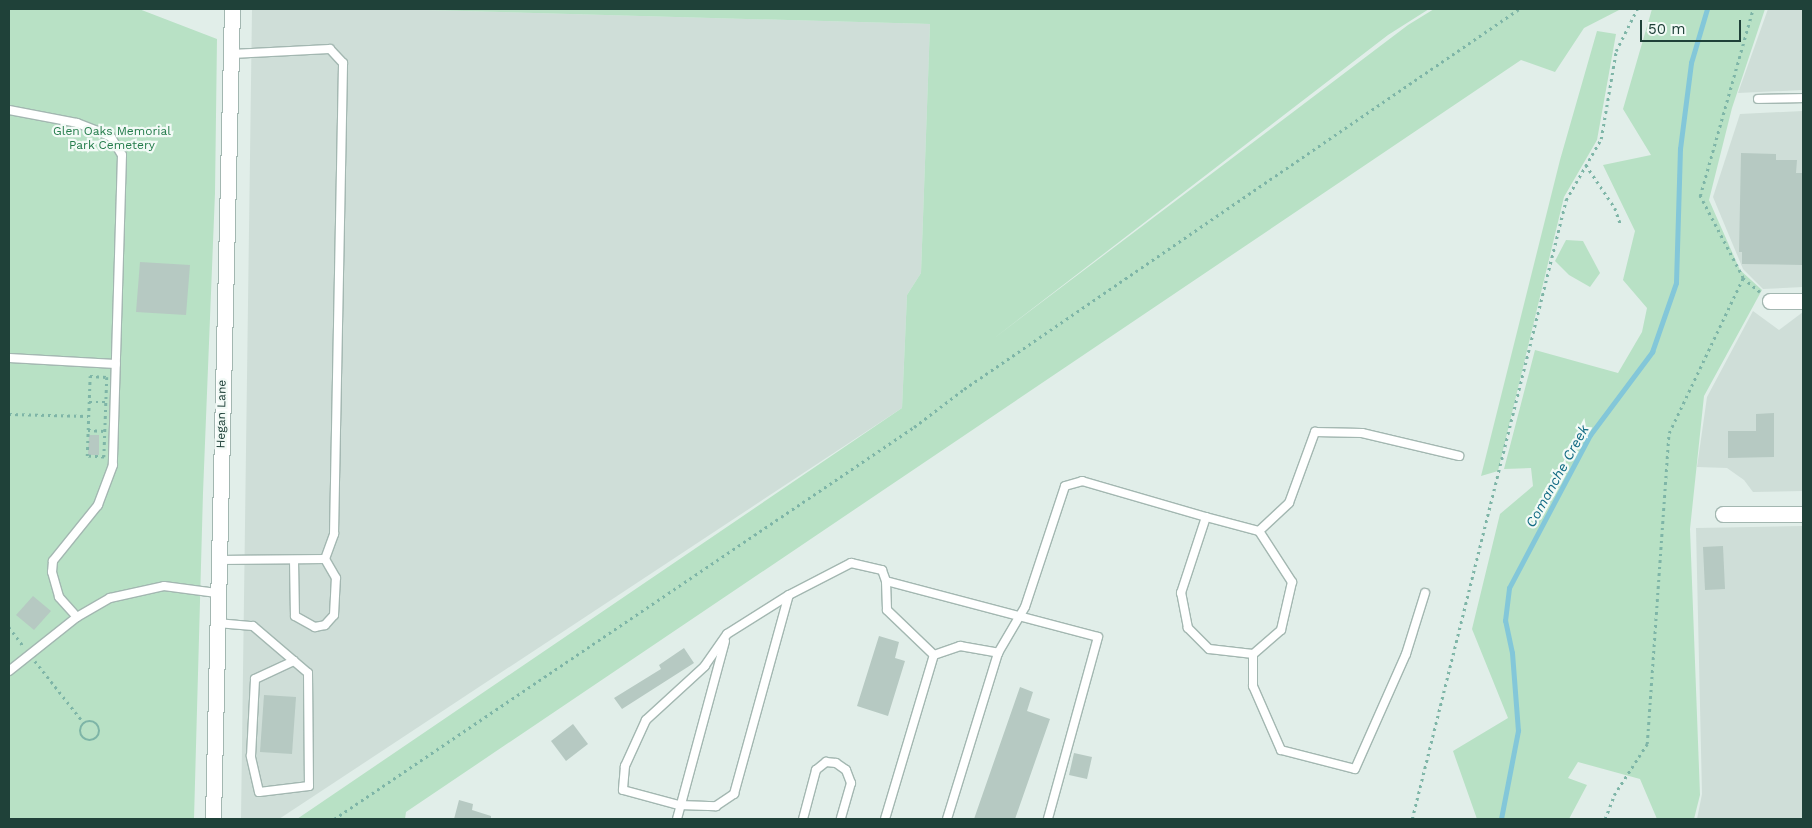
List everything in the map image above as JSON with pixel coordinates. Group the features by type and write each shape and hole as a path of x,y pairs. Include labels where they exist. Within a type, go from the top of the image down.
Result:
{"street":[{"name":"Hegan Lane","path":"213,819 232,9"},
{"path":"1770,301 1803,301"},
{"path":"1723,514 1803,514"}],"lane":[{"path":"231,54 330,50 343,63 334,534 325,559 336,578 334,615 325,625 314,627 296,616 294,560"},
{"path":"1758,99 1803,98"},
{"path":"9,110 84,126 111,137 119,149 116,364 110,477 85,525 53,561 52,572 59,597 77,617"},
{"path":"9,358 116,364"},
{"path":"1259,532 1289,503 1315,432 1362,433 1460,456"},
{"path":"947,819 998,653 1020,616 1065,486 1082,481 1206,516 1259,532 1292,582 1281,630 1253,654 1210,649 1188,628 1181,593 1206,516"},
{"path":"218,560 325,559"},
{"path":"789,595 734,794 716,806 679,805 623,790 625,766 646,720 705,666 727,634 789,595 851,563 882,570 886,581 887,610 934,655"},
{"path":"886,581 1098,637 1048,819"},
{"path":"9,672 77,617 110,598 135,590 164,586 217,593"},
{"path":"1253,654 1253,686 1281,750 1355,769 1406,654 1425,593"},
{"path":"217,623 253,626 294,661 308,673 309,786 259,792 251,756 255,679 294,661"},
{"path":"677,819 679,805 727,634"},
{"path":"934,655 960,646 998,653"},
{"path":"886,819 934,655"},
{"path":"803,819 816,770 826,762 836,763 846,770 851,783 841,819"}],"path":[{"path":"334,819 898,438 964,389 1519,9"},
{"path":"1412,819 1566,200 1601,140 1616,51 1637,9"},
{"path":"1753,9 1700,196 1743,278 1770,301"},
{"path":"1586,165 1615,208 1621,225"},
{"path":"1605,819 1614,795 1647,744 1669,433 1743,278"},
{"path":"90,376 107,377 106,402 104,457 87,456 90,376"},
{"path":"89,402 106,402"},
{"path":"9,414 88,416"},
{"path":"88,430 105,430"},
{"path":"9,628 22,645"},
{"path":"40,667 84,723"},
{"path":"90,720 98,724 98,737 90,741 82,737 80,728 84,723 90,720"}],"shaded area":[{"path":"252,9 390,9 930,24 921,273 907,295 902,408 279,819 241,819"},
{"path":"1768,9 1803,9 1803,90 1738,93"},
{"path":"1803,111 1803,287 1763,289 1743,269 1713,197 1740,114"},
{"path":"1753,311 1779,330 1803,312 1803,491 1753,492 1744,480 1727,468 1697,467 1707,397"},
{"path":"1803,526 1803,819 1697,819 1702,794 1696,528"}],"green space":[{"name":"Glen Oaks Memorial Park Cemetery","path":"9,9 139,9 217,39 215,193 203,493 194,819 9,819"},
{"path":"390,9 1429,9 1388,35 993,339 1408,25 1434,9 1621,9 1584,28 1555,72 1521,60 406,812 405,819 297,819 902,408 907,295 921,273 930,24"},
{"path":"1652,9 1765,9 1732,108 1709,200 1740,270 1762,290 1704,396 1690,529 1700,795 1694,819 1657,819 1640,779 1578,762 1568,778 1587,785 1569,819 1477,819 1453,751 1508,718 1472,629 1500,514 1533,486 1531,468 1504,469 1535,350 1618,373 1642,332 1647,308 1623,280 1635,231 1603,165 1651,155 1623,109"},
{"path":"1597,31 1616,34 1597,140 1564,197 1498,471 1481,476 1560,160"},
{"path":"1566,240 1583,241 1600,273 1590,287 1569,275 1555,261"}],"building":[{"path":"1741,153 1776,154 1776,160 1797,160 1796,173 1803,173 1803,265 1742,264 1742,252 1739,252"},
{"path":"140,262 190,265 186,315 136,312"},
{"path":"1774,413 1774,457 1728,458 1728,431 1756,431 1756,414"},
{"path":"89,435 99,435 99,455 88,455"},
{"path":"1723,546 1725,589 1705,590 1703,547"},
{"path":"33,596 51,611 34,630 16,615"},
{"path":"879,636 899,642 895,658 905,661 888,716 857,706"},
{"path":"684,648 694,663 622,709 614,698 661,669 659,665"},
{"path":"1020,687 1033,692 1027,711 1050,719 1015,819 974,819"},
{"path":"264,695 296,697 292,754 260,752"},
{"path":"573,724 588,744 566,761 551,741"},
{"path":"1074,753 1092,757 1087,779 1069,775"},
{"path":"459,800 473,804 472,810 491,816 491,819 454,819"}],"waterway":[{"name":"Comanche Creek","path":"1501,819 1518,731 1512,653 1505,621 1509,588 1590,435 1652,352 1676,283 1680,149 1691,63 1707,9"}]}
